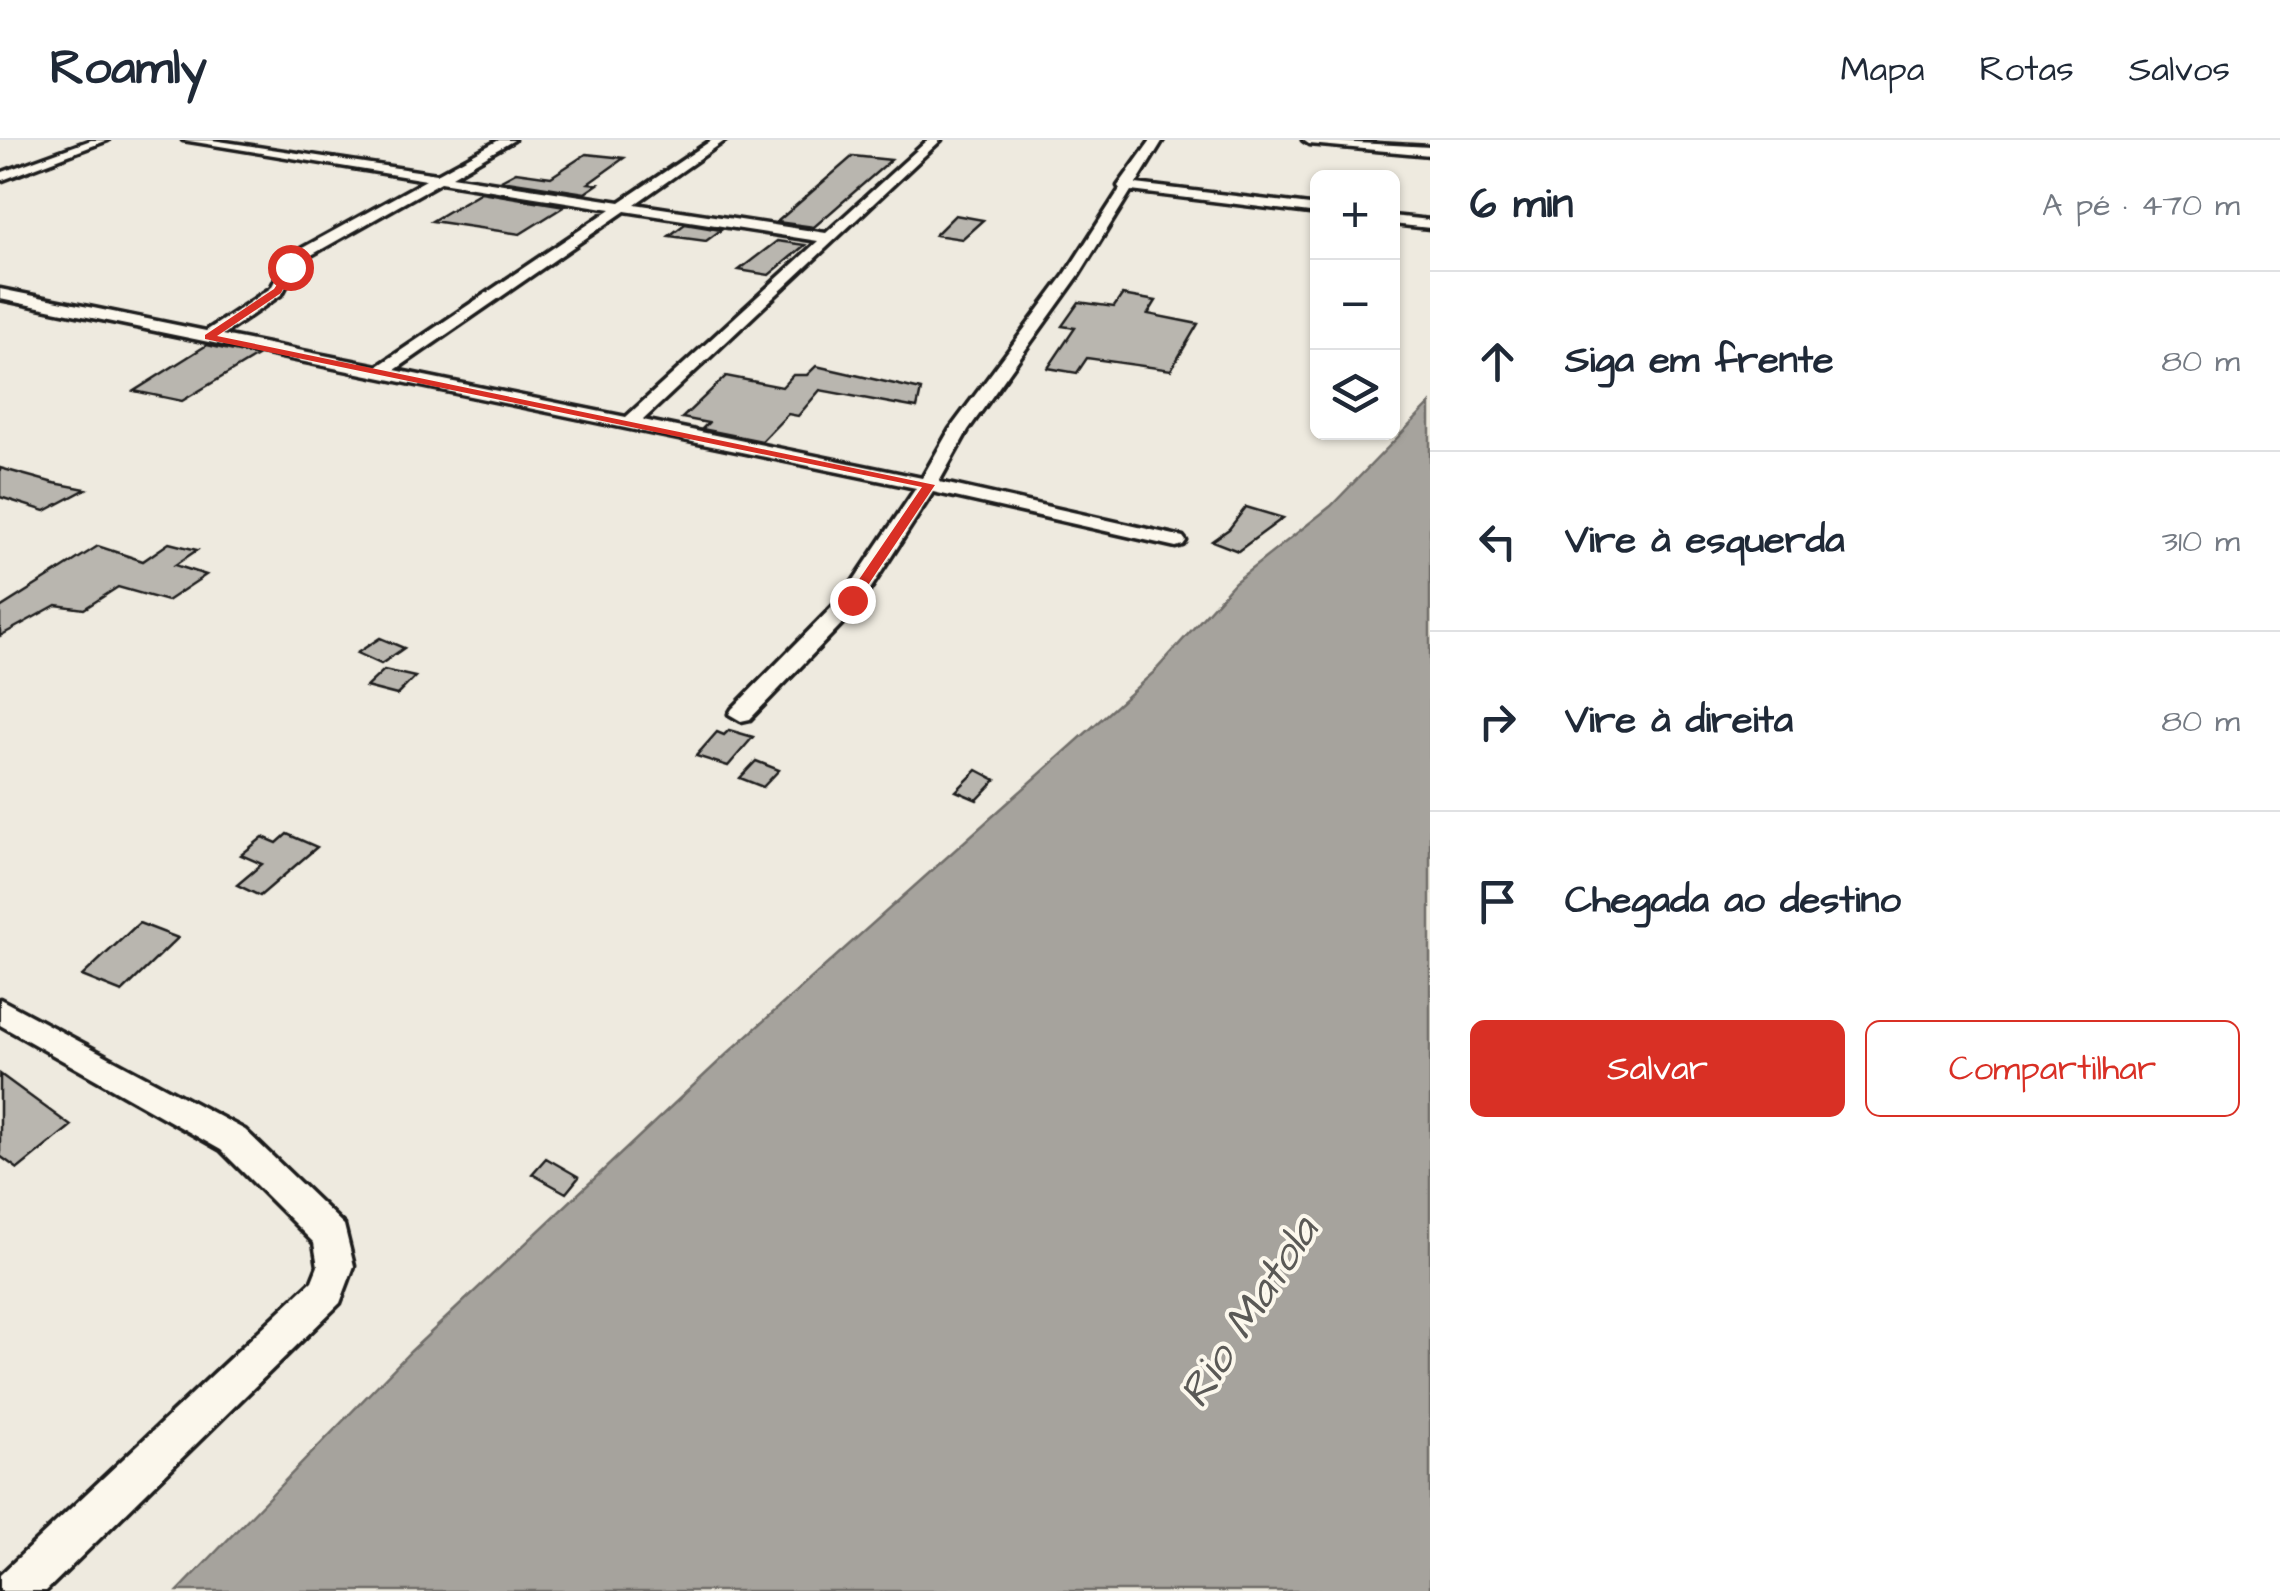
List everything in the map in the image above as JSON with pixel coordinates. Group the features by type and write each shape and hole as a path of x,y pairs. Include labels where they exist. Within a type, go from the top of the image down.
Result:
{"street":[{"path":"0,177 102,140"},
{"path":"188,140 829,238"},
{"path":"209,337 278,291 293,259 508,140"},
{"path":"381,372 720,140"},
{"path":"630,424 934,140"},
{"path":"741,714 852,600 929,485 959,430 1072,275 1124,186 1157,140"},
{"path":"1309,140 1430,151"},
{"path":"1124,186 1310,209"},
{"path":"1400,221 1430,224"},
{"path":"0,294 929,485 1176,541"},
{"path":"0,1011 233,1140 331,1236 336,1266 327,1291 15,1591"}],"water":[{"name":"Rio Matola","path":"1430,404 1430,1591 178,1591 410,1352 729,1052 1154,672 1235,582 1331,506 1395,440 1400,440 1400,435"}],"building":[{"path":"586,154 624,158 589,183 598,184 585,193 501,180 516,172 551,177"},
{"path":"853,156 891,160 814,227 777,222"},
{"path":"481,192 565,206 520,234 432,221"},
{"path":"955,215 983,220 962,239 935,235"},
{"path":"685,224 721,230 706,241 669,236"},
{"path":"777,241 805,245 769,275 739,270"},
{"path":"1122,295 1156,301 1148,314 1198,324 1171,370 1087,358 1077,373 1048,368 1075,328 1062,326 1079,302 1114,307"},
{"path":"207,345 257,356 182,401 134,391"},
{"path":"816,366 921,390 917,408 820,390 798,416 788,414 762,441 702,429 708,423 682,418 726,376 782,387 793,375 807,375"},
{"path":"0,468 86,489 45,511 0,497"},
{"path":"1246,507 1283,518 1238,551 1212,541 1229,529"},
{"path":"169,543 197,550 175,565 206,575 167,601 118,587 84,609 56,605 0,636 0,608 98,546 143,561"},
{"path":"380,638 404,648 381,664 357,653"},
{"path":"384,670 415,677 397,695 366,687"},
{"path":"729,730 753,737 728,766 696,756 717,732 724,735"},
{"path":"756,761 779,770 763,787 740,778"},
{"path":"977,770 996,780 977,800 956,791"},
{"path":"287,834 317,847 260,896 237,885 262,864 241,855 263,837 277,843"},
{"path":"139,923 178,938 122,992 82,976"},
{"path":"0,1074 71,1126 18,1169 0,1156"},
{"path":"546,1158 579,1177 566,1193 532,1174"}],"route":[{"path":"290,267 278,291 209,337 929,485 852,600"}]}
